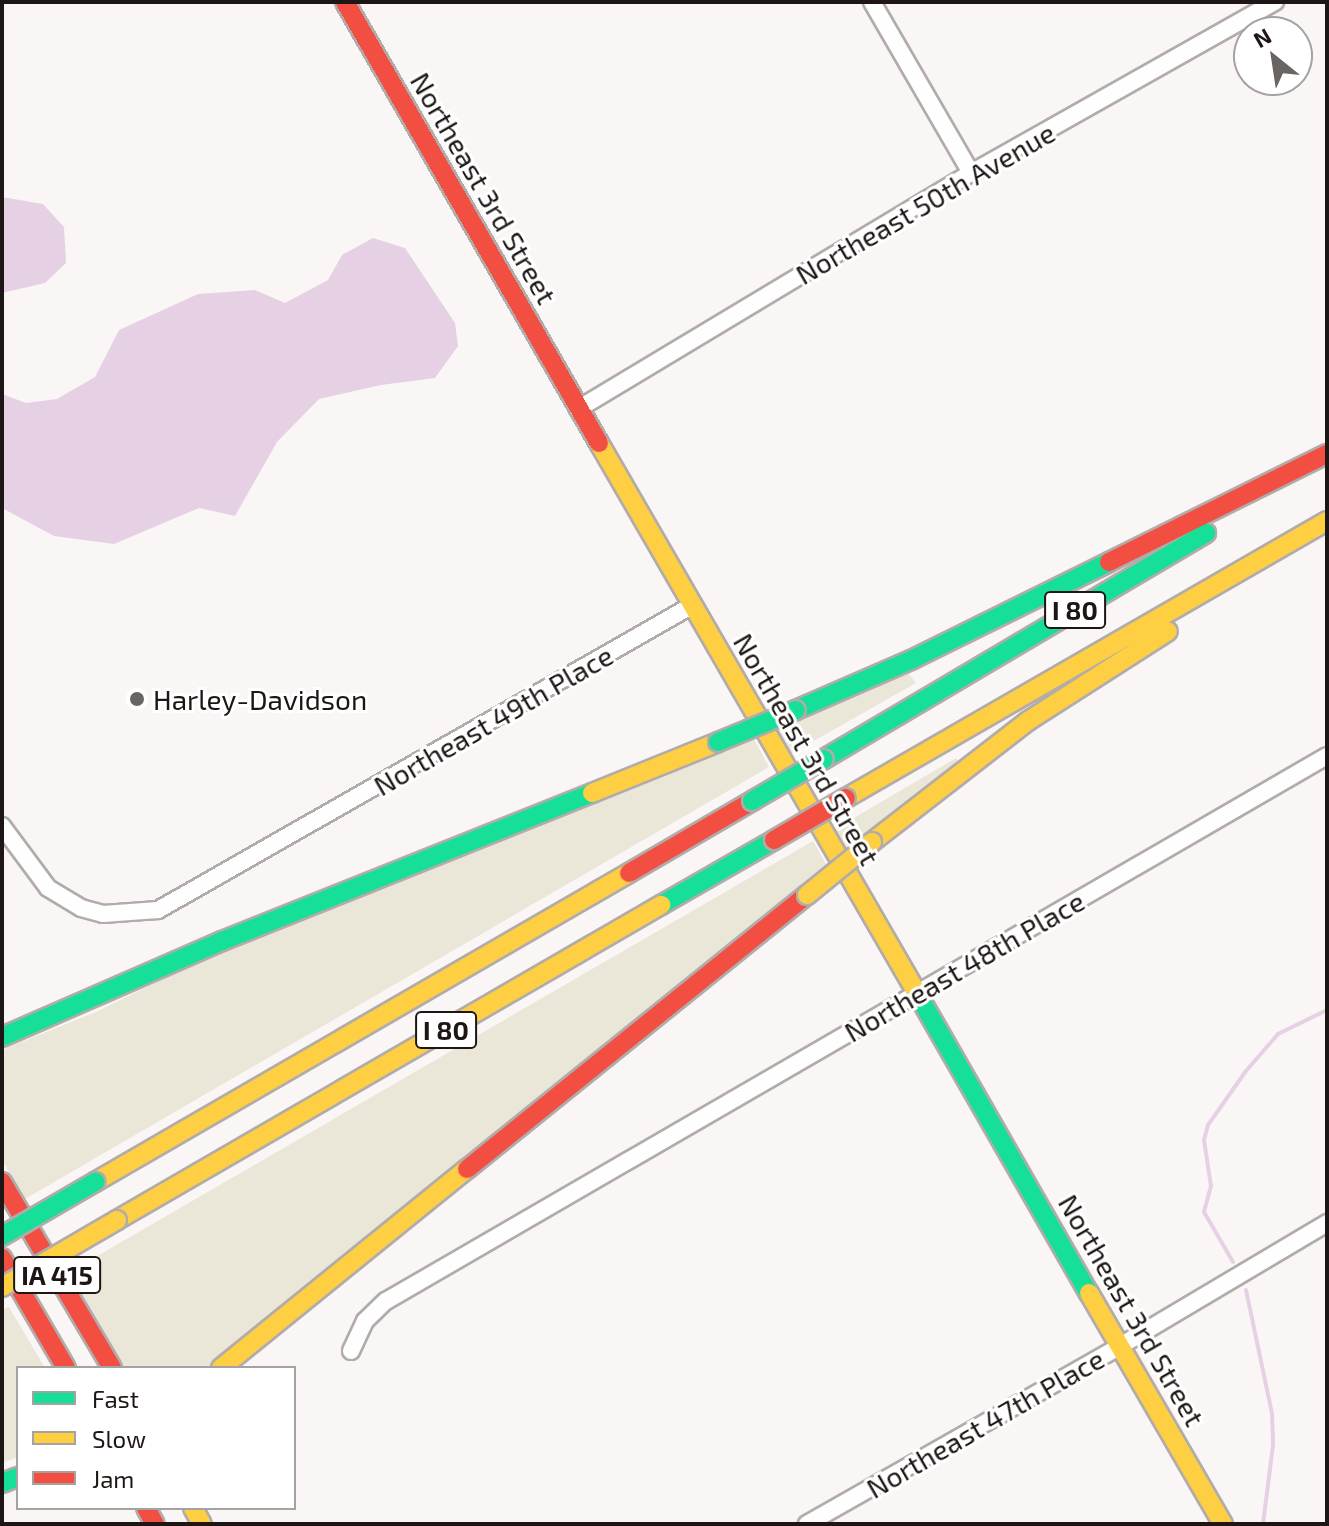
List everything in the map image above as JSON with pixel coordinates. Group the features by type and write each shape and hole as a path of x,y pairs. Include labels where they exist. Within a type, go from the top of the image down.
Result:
{"main road":[{"name":"Northeast 3rd Street","path":"345,2 1223,1524"},
{"path":"2,1037 222,941 796,710 924,653 1327,454"},
{"name":"I 80","path":"2,1236 824,759 1327,461"},
{"name":"I 80","path":"2,1287 1327,521"},
{"path":"223,1366 872,842 1028,721 1327,530"},
{"name":"IA 415","path":"2,1182 111,1366"},
{"name":"IA 415","path":"2,1258 65,1366"}],"street":[{"path":"872,2 971,173"},
{"name":"Northeast 50th Avenue","path":"578,409 971,173 1275,2"},
{"name":"Northeast 49th Place","path":"2,826 48,888 81,908 103,914 158,910 691,606"},
{"name":"Northeast 48th Place","path":"351,1351 365,1321 386,1301 1327,756"},
{"name":"Northeast 47th Place","path":"807,1524 1120,1346 1327,1223"}],"shaded area":[{"path":"2,197 43,204 64,227 66,263 45,283 2,293"},
{"path":"373,238 405,248 455,323 458,346 435,378 381,385 319,399 277,442 235,516 199,508 114,544 54,536 2,508 2,394 26,403 57,399 95,377 119,330 198,294 255,290 285,303 328,280 342,255"},
{"path":"907,672 916,683 789,755 774,729"},
{"path":"753,737 769,767 25,1199 2,1160 2,1050 98,1011 242,940"},
{"path":"956,758 959,762 843,853 830,832"},
{"path":"813,841 827,866 211,1366 123,1366 68,1273"},
{"path":"9,1307 44,1366 16,1366 16,1458 2,1463 2,1310"}],"waterway":[{"path":"1233,1262 1204,1212 1211,1186 1204,1140 1208,1125 1246,1071 1278,1034 1327,1010"},
{"path":"1246,1290 1272,1413 1273,1445 1263,1524"}],"traffic: fast":[{"path":"824,759 1206,533"},
{"path":"796,710 911,660 1109,562"},
{"path":"718,742 796,710"},
{"path":"752,801 824,759"},
{"path":"2,1037 222,941 592,793"},
{"path":"661,905 774,840"},
{"path":"914,988 1089,1293"},
{"path":"2,1236 95,1182"},
{"path":"2,1483 16,1478"}],"traffic: slow":[{"path":"599,443 914,988"},
{"path":"846,798 1327,521"},
{"path":"872,842 1028,721 1168,631"},
{"path":"592,793 718,742"},
{"path":"807,895 872,842"},
{"path":"95,1182 629,873"},
{"path":"117,1220 661,905"},
{"path":"223,1366 467,1169"},
{"path":"2,1287 117,1220"},
{"path":"1089,1293 1223,1524"},
{"path":"194,1510 202,1524"}],"traffic: jam":[{"path":"345,2 599,443"},
{"path":"1109,562 1327,454"},
{"path":"774,840 846,798"},
{"path":"629,873 752,801"},
{"path":"467,1169 807,895"},
{"path":"2,1182 111,1366"},
{"path":"2,1258 65,1366"},
{"path":"147,1510 155,1524"}],"place":[{"name":"Harley-Davidson","path":"137,699"}]}
